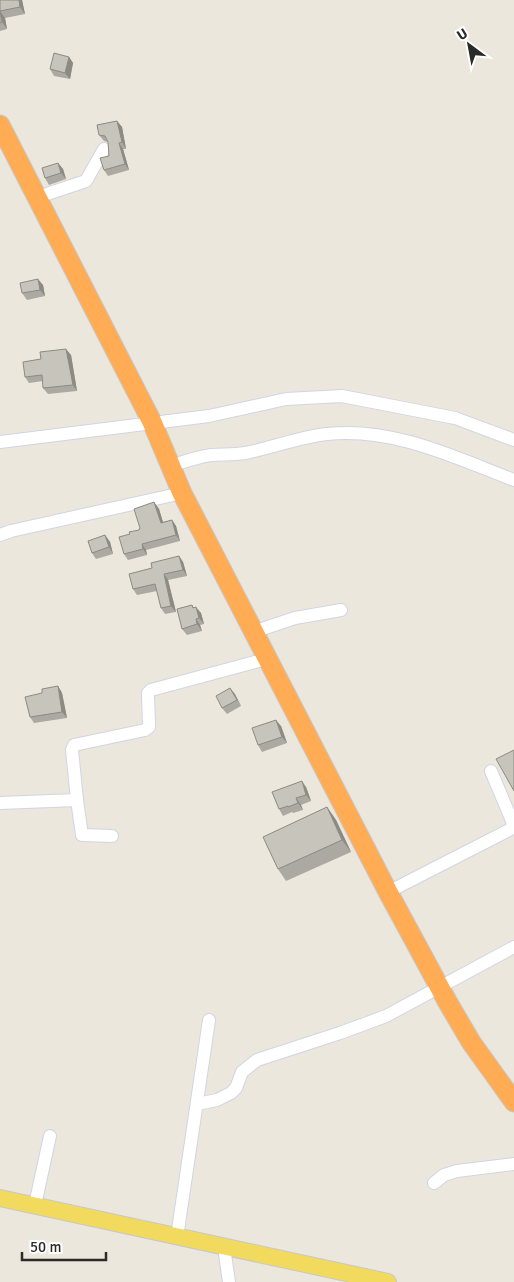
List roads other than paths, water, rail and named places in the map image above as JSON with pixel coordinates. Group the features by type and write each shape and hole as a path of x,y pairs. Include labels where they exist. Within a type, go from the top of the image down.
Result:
{"highway":[{"path":"3,138 38,197 152,422 182,493 266,659 438,987 472,1042 514,1102"}],"main road":[{"path":"0,1198 388,1282"}],"street":[{"path":"38,197 86,181 104,149"},
{"path":"0,442 209,416 286,399 342,396 455,418 514,440"},
{"path":"170,466 211,455 245,453 305,437 364,433 388,436 450,454 514,480"},
{"path":"0,535 182,493"},
{"path":"253,632 295,618 341,610"},
{"path":"112,836 82,835 72,750 74,745 145,730 149,722 148,693 151,690 266,659"},
{"path":"388,892 511,830 513,826 512,821 492,771"},
{"path":"0,803 77,800"},
{"path":"197,1104 217,1100 231,1093 236,1088 242,1072 257,1060 386,1016 514,947"},
{"path":"177,1237 209,1020"},
{"path":"35,1205 50,1136"},
{"path":"434,1184 444,1175 457,1171 514,1164"},
{"path":"224,1247 229,1282"}]}
